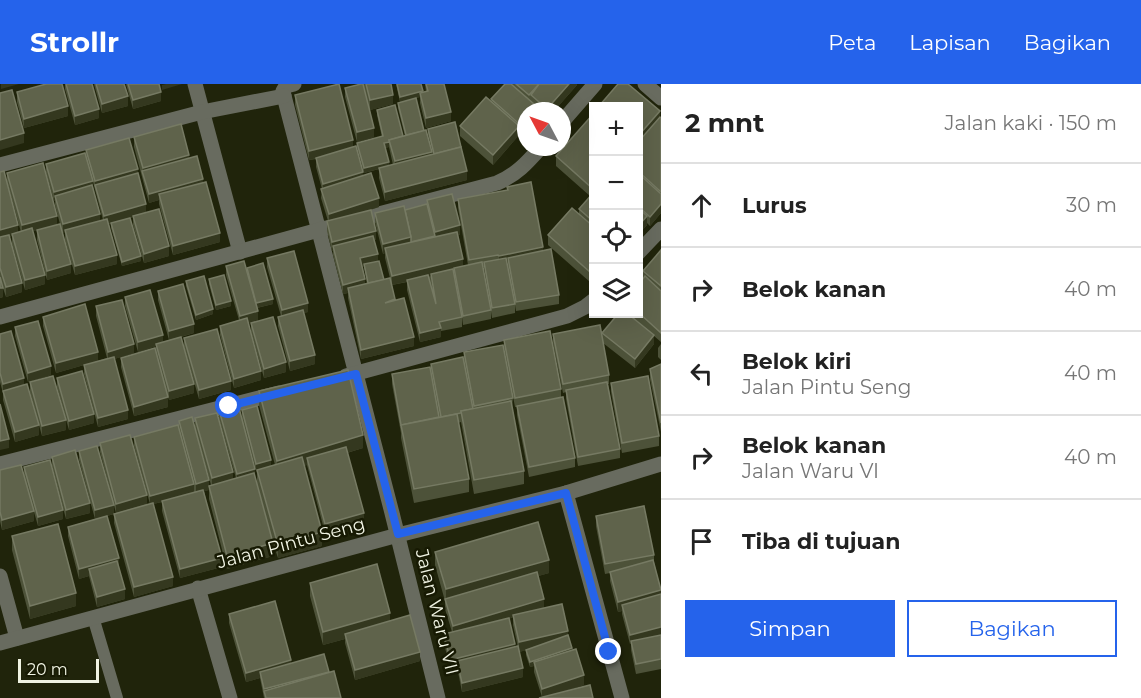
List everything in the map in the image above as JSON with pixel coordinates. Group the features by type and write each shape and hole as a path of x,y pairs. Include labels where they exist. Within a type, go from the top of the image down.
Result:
{"street":[{"path":"195,84 240,252"},
{"path":"0,165 202,112 284,96 283,91 286,86 294,84"},
{"path":"571,113 596,84"},
{"path":"645,84 661,98"},
{"name":"Jalan Waru VII","path":"284,96 398,534 438,698"},
{"path":"0,317 497,183 511,177 533,156"},
{"path":"643,249 661,230"},
{"path":"333,379 567,316 589,304"},
{"path":"0,464 289,391"},
{"name":"Jalan Pintu Seng","path":"0,643 398,534 566,493 661,464"},
{"path":"566,493 622,698"},
{"path":"0,576 17,638"},
{"path":"198,588 230,698"}],"lane":[{"path":"93,617 117,698"}],"building":[{"path":"46,84 62,84 68,106 24,119 17,92"},
{"path":"66,84 92,84 99,109 75,116"},
{"path":"96,84 124,84 128,96 102,104"},
{"path":"128,84 159,84 161,92 133,100"},
{"path":"339,84 353,140 309,151 295,95"},
{"path":"363,84 374,128 357,132 345,88"},
{"path":"366,84 391,84 393,95 370,100"},
{"path":"397,84 421,84 423,91 400,97"},
{"path":"426,84 444,84 451,112 426,118 420,93 428,91"},
{"path":"505,84 511,84 532,102 517,102 517,122 491,99"},
{"path":"516,84 539,84 529,95"},
{"path":"539,84 569,84 553,102 539,102 531,95"},
{"path":"618,84 628,84 660,111 643,130 643,102 602,102"},
{"path":"12,90 24,133 0,140 0,93"},
{"path":"486,97 517,124 517,128 493,155 460,126"},
{"path":"416,98 424,131 406,135 398,103"},
{"path":"395,105 403,136 384,143 389,162 364,168 357,143 383,136 377,110"},
{"path":"660,117 661,192 643,176 643,136"},
{"path":"589,119 589,185 556,156 571,156 571,139"},
{"path":"455,122 461,147 434,154 428,129"},
{"path":"181,124 189,155 143,168 134,137"},
{"path":"426,130 432,152 395,161 389,140"},
{"path":"129,138 138,169 95,181 86,150"},
{"path":"356,146 363,172 323,184 316,158"},
{"path":"461,147 467,171 385,192 379,168"},
{"path":"85,153 93,181 54,192 46,164"},
{"path":"197,156 203,179 149,194 142,171"},
{"path":"43,163 57,216 22,225 7,173"},
{"path":"4,171 18,225 0,230 0,172"},
{"path":"138,173 146,204 104,216 95,185"},
{"path":"371,173 379,198 329,214 321,189"},
{"path":"643,178 661,194 661,204 650,217 643,211"},
{"path":"206,182 220,233 173,246 159,194"},
{"path":"531,182 543,247 469,260 458,199 508,190 507,187"},
{"path":"92,185 100,214 63,224 55,196"},
{"path":"452,194 460,225 435,232 427,200"},
{"path":"589,198 589,218 579,209"},
{"path":"427,204 435,236 411,242 405,210"},
{"path":"404,206 411,237 383,244 375,213"},
{"path":"572,208 589,223 589,271 548,235"},
{"path":"159,209 169,246 144,254 133,216"},
{"path":"371,210 376,231 332,242 327,221"},
{"path":"130,218 141,256 122,262 111,223"},
{"path":"107,219 117,255 75,266 65,230"},
{"path":"60,224 71,264 47,271 37,230"},
{"path":"32,228 45,275 25,280 12,234"},
{"path":"457,232 463,259 392,276 385,248"},
{"path":"9,235 22,283 6,287 0,268 0,237"},
{"path":"373,236 378,254 360,258 365,279 343,285 333,246"},
{"path":"551,249 559,295 516,302 508,258"},
{"path":"661,250 661,286 643,271"},
{"path":"294,251 308,303 282,310 267,258"},
{"path":"506,258 515,304 492,308 484,262"},
{"path":"244,261 258,311 240,316 226,266"},
{"path":"379,261 384,280 368,283 364,264"},
{"path":"482,262 491,310 463,316 454,268"},
{"path":"263,263 273,299 256,303 247,268"},
{"path":"453,269 462,317 439,322 441,328 420,333 407,280 428,275 436,304 431,274"},
{"path":"224,275 231,301 216,305 209,279"},
{"path":"204,276 213,309 196,315 186,281"},
{"path":"645,276 661,291 661,333 643,317 643,279"},
{"path":"390,278 395,299 385,303 404,298 414,337 361,350 348,288"},
{"path":"183,284 194,324 169,331 158,291"},
{"path":"150,290 163,335 138,342 125,297"},
{"path":"122,300 134,344 108,352 96,306"},
{"path":"85,304 98,352 56,363 43,317"},
{"path":"303,310 315,355 290,361 278,317"},
{"path":"273,317 286,362 264,369 251,323"},
{"path":"247,318 261,371 234,379 220,326"},
{"path":"615,318 633,318 654,335 635,359 602,333"},
{"path":"38,321 51,366 28,373 15,327"},
{"path":"600,325 609,375 563,384 553,334"},
{"path":"217,329 231,381 199,390 184,338"},
{"path":"11,331 24,378 3,384 0,373 0,334"},
{"path":"550,331 561,389 515,398 504,340"},
{"path":"181,337 194,384 169,391 156,344"},
{"path":"503,345 513,398 474,406 464,352"},
{"path":"155,348 168,397 134,407 121,358"},
{"path":"114,357 128,410 98,418 84,365"},
{"path":"463,357 473,409 441,417 431,364"},
{"path":"661,364 661,423 650,369"},
{"path":"430,367 439,417 401,425 392,374"},
{"path":"348,370 363,435 277,461 259,391"},
{"path":"82,371 94,414 69,421 57,378"},
{"path":"53,376 66,420 42,426 30,382"},
{"path":"648,376 659,436 622,443 611,383"},
{"path":"607,382 620,449 578,457 566,390"},
{"path":"27,384 39,425 15,432 3,391"},
{"path":"563,397 575,458 529,467 517,406"},
{"path":"511,401 524,471 474,480 461,411"},
{"path":"0,404 9,439 0,441"},
{"path":"238,404 255,469 237,474 219,410"},
{"path":"257,406 271,460 256,464 242,410"},
{"path":"217,413 233,472 212,478 195,418"},
{"path":"457,414 469,479 414,489 401,425"},
{"path":"192,417 209,480 196,484 179,421"},
{"path":"178,425 194,484 150,496 134,437"},
{"path":"130,435 147,495 116,504 100,443"},
{"path":"97,446 114,505 95,510 79,451"},
{"path":"346,447 364,513 325,524 307,458"},
{"path":"75,450 90,503 66,510 52,457"},
{"path":"302,457 322,532 278,545 257,470"},
{"path":"50,460 63,510 38,517 24,467"},
{"path":"21,465 34,511 2,520 0,470"},
{"path":"254,473 273,543 227,556 209,486"},
{"path":"203,490 222,558 180,569 162,501"},
{"path":"153,503 173,577 134,587 114,514"},
{"path":"644,506 654,555 605,564 596,516"},
{"path":"107,516 119,558 79,569 68,527"},
{"path":"538,522 549,560 446,589 435,552"},
{"path":"58,524 76,593 30,606 12,536"},
{"path":"653,560 661,590 618,602 610,572"},
{"path":"117,561 125,589 97,597 89,569"},
{"path":"377,564 390,613 323,632 310,583"},
{"path":"537,572 544,599 453,626 445,599"},
{"path":"661,594 661,627 630,635 622,605"},
{"path":"275,601 291,660 246,673 229,614"},
{"path":"562,604 568,631 519,642 513,615"},
{"path":"410,615 420,652 355,670 345,634"},
{"path":"509,618 515,644 450,660 444,634"},
{"path":"568,635 572,648 530,662 526,650"},
{"path":"661,635 661,659 636,664 631,641"},
{"path":"518,646 523,668 462,683 457,661"},
{"path":"576,649 584,675 542,689 534,662"},
{"path":"324,654 329,672 264,689 260,672"},
{"path":"334,671 341,698 266,698 264,691"},
{"path":"590,685 593,698 539,698"}],"route":[{"path":"229,406 356,374 398,534 566,493 609,652"}]}
